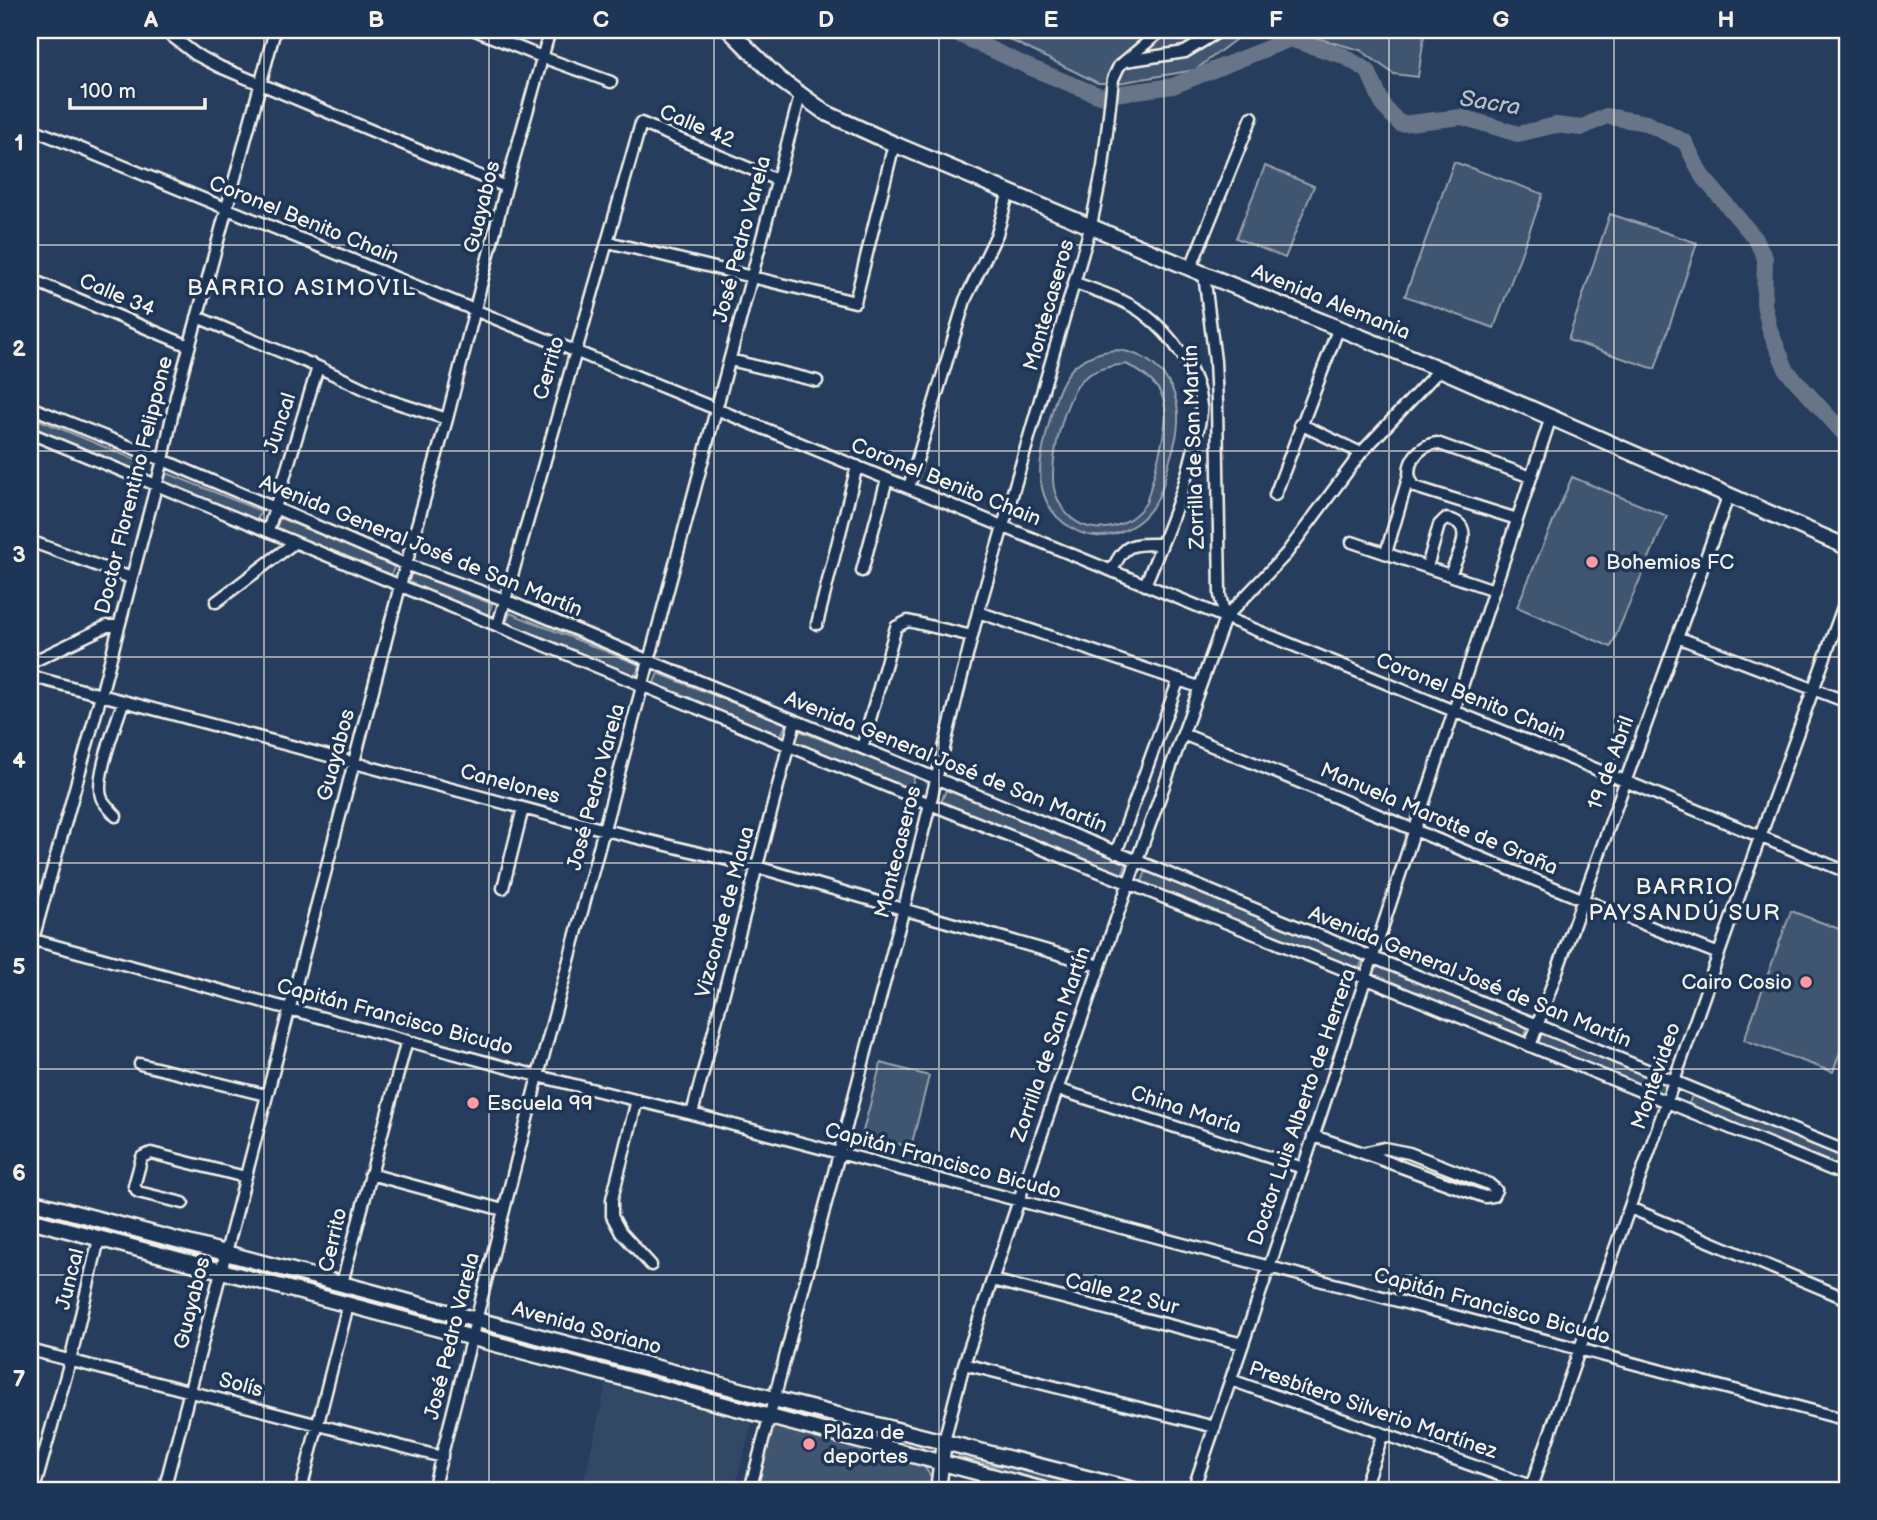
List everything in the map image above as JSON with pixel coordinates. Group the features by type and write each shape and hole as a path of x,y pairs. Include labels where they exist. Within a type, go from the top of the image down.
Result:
{"street":[{"path":"164,30 195,54 506,187"},
{"name":"Doctor Florentino Felippone","path":"31,943 163,460 189,346 275,30"},
{"path":"475,30 611,82"},
{"name":"Guayabos","path":"164,1490 405,564 447,419 506,187 550,30"},
{"name":"Avenida Alemania","path":"729,30 779,79 826,113 894,144 1551,416 1847,547"},
{"path":"1125,61 1162,30"},
{"path":"1125,61 1185,52 1221,30"},
{"name":"Montecaseros","path":"750,1490 904,908 978,612 1091,225 1103,167 1113,79 1119,66 1125,61"},
{"name":"José Pedro Varela","path":"433,1490 538,1076 800,96"},
{"path":"1198,271 1252,117"},
{"name":"Calle 42","path":"641,123 777,180"},
{"name":"Cerrito","path":"498,625 641,123"},
{"name":"Coronel Benito Chain","path":"30,128 1847,872"},
{"path":"608,242 855,302 894,144"},
{"path":"909,487 965,300 997,234 1009,191"},
{"name":"Zorrilla de San Martín","path":"1198,271 1215,372 1220,595 1225,618"},
{"name":"Calle 34","path":"30,279 189,346"},
{"path":"1075,283 1143,313 1178,349 1195,377 1202,409 1193,454 1145,585"},
{"path":"197,317 318,367 388,400 447,419"},
{"path":"1275,495 1339,327"},
{"path":"730,360 817,381"},
{"name":"Juncal","path":"268,531 318,367"},
{"name":"Zorrilla de San Martín","path":"938,1490 944,1441 964,1364 1129,882 1225,618 1286,554 1362,453 1440,369"},
{"name":"Avenida General José de San Martín","path":"30,407 163,460 405,564 505,600 1136,862 1847,1152"},
{"name":"Doctor Luis Alberto de Herrera","path":"1193,1490 1303,1168 1551,416"},
{"path":"1300,424 1362,453"},
{"name":"Avenida General José de San Martín","path":"30,433 930,804 1129,882 1847,1176"},
{"path":"1386,553 1417,452 1427,444 1437,443 1531,477"},
{"path":"817,624 857,466"},
{"path":"1409,474 1415,487 1517,519"},
{"path":"862,571 887,479"},
{"name":"19 de Abril","path":"1530,1046 1729,494"},
{"path":"1427,567 1439,525 1445,519 1456,520 1463,526 1465,535 1450,575"},
{"path":"30,541 131,578"},
{"path":"216,602 294,542"},
{"path":"1352,542 1494,590"},
{"path":"1112,571 1119,554 1126,547 1162,544"},
{"name":"Montevideo","path":"1535,1489 1580,1349 1847,596"},
{"path":"978,612 1199,687"},
{"path":"862,748 896,627 908,621 972,636"},
{"path":"30,663 107,626 118,626"},
{"path":"1677,637 1847,702"},
{"name":"Canelones","path":"30,676 605,830 757,867 1100,966"},
{"path":"1116,853 1179,679"},
{"path":"116,816 101,797 100,787 103,766 123,702"},
{"name":"Vizconde de Maua","path":"692,1114 795,721"},
{"name":"Manuela Marotte de Graña","path":"1183,734 1415,828 1583,901 1719,954"},
{"path":"503,888 523,808"},
{"name":"Capitán Francisco Bicudo","path":"31,943 290,1008 538,1076 692,1114 1847,1420"},
{"name":"Cerrito","path":"301,1490 348,1305 342,1283 407,1040"},
{"path":"140,1064 266,1096"},
{"name":"China María","path":"1057,1089 1303,1168"},
{"path":"637,1100 612,1199 612,1216 620,1231 651,1265"},
{"path":"1313,1136 1367,1152 1427,1178 1485,1197 1493,1196 1496,1190 1489,1184 1409,1153 1384,1148 1367,1152"},
{"path":"183,1203 138,1192 134,1186 142,1157 151,1153 245,1177"},
{"path":"370,1174 503,1210"},
{"name":"Avenida Soriano","path":"30,1201 774,1399 1134,1490"},
{"path":"1630,1208 1847,1299"},
{"name":"Avenida Soriano","path":"30,1220 1044,1490"},
{"name":"Juncal","path":"34,1490 70,1361 99,1239"},
{"name":"Calle 22 Sur","path":"992,1280 1243,1344"},
{"name":"Solís","path":"30,1350 442,1457"},
{"path":"964,1364 1215,1427"},
{"path":"700,1397 704,1380"},
{"name":"Presbítero Silverio Martínez","path":"1231,1380 1535,1489"},
{"path":"1363,1490 1383,1434"}],"shaded area":[{"path":"990,30 1248,30 1195,70 1118,83 1098,83"},
{"path":"1273,30 1425,30 1418,77 1394,74 1360,50"},
{"path":"1454,162 1543,194 1494,328 1405,296"},
{"path":"1265,166 1314,186 1285,258 1236,238"},
{"path":"1610,214 1697,243 1655,369 1568,340"},
{"path":"1116,350 1129,352 1152,364 1169,383 1177,408 1178,422 1174,448 1162,488 1148,513 1129,528 1095,536 1073,529 1057,517 1044,495 1040,473 1047,431 1060,387 1075,366 1099,353","holes":["1126,364 1141,373 1160,391 1166,412 1163,439 1146,503 1123,523 1096,528 1083,525 1071,518 1055,492 1053,467 1063,417 1075,389 1087,376 1108,367"]},
{"path":"30,416 148,465 143,477 30,429"},
{"path":"167,473 261,511 256,523 162,485"},
{"name":"Bohemios FC","path":"1572,477 1667,516 1611,647 1517,607"},
{"path":"280,518 395,565 390,577 275,530"},
{"path":"412,573 492,604 488,616 407,586"},
{"path":"510,613 640,665 635,677 505,625"},
{"path":"658,673 786,724 781,736 653,685"},
{"path":"800,731 915,776 910,789 795,743"},
{"path":"946,790 1127,862 1122,875 941,802"},
{"path":"1146,871 1363,959 1358,972 1141,884"},
{"name":"Cairo Cosio","path":"1791,911 1847,932 1847,1032 1833,1072 1744,1040"},
{"path":"1376,964 1528,1026 1524,1039 1372,977"},
{"path":"1542,1032 1667,1082 1662,1096 1537,1045"},
{"path":"881,1063 929,1076 911,1147 862,1135"},
{"path":"1693,1093 1847,1156 1847,1171 1688,1106"},
{"path":"229,1261 330,1289 328,1295 228,1268"},
{"path":"356,1295 463,1323 462,1330 354,1301"},
{"path":"482,1328 694,1383 692,1390 480,1335"},
{"path":"606,1384 752,1423 734,1490 582,1490"},
{"path":"780,1406 924,1445 922,1452 778,1414"},
{"name":"Plaza de deportes","path":"775,1424 920,1461 932,1478 934,1490 754,1490 769,1426"},
{"path":"958,1457 990,1465 1017,1467 1098,1490 1064,1490 957,1461"}],"waterway":[{"name":"Sacra","path":"949,30 1100,96 1173,86 1290,39 1344,56 1368,71 1384,107 1400,124 1462,117 1518,134 1556,125 1581,128 1606,116 1646,123 1685,142 1702,176 1755,238 1765,258 1764,304 1770,331 1787,371 1847,437"}],"place":[{"name":"Bohemios FC","path":"1592,562"},
{"name":"Cairo Cosio","path":"1806,982"},
{"name":"Escuela 99","path":"473,1103"},
{"name":"Plaza de deportes","path":"809,1444"}],"district":[{"name":"BARRIO ASIMOVIL","path":"302,288"},
{"name":"BARRIO PAYSANDÚ SUR","path":"1685,900"}]}
